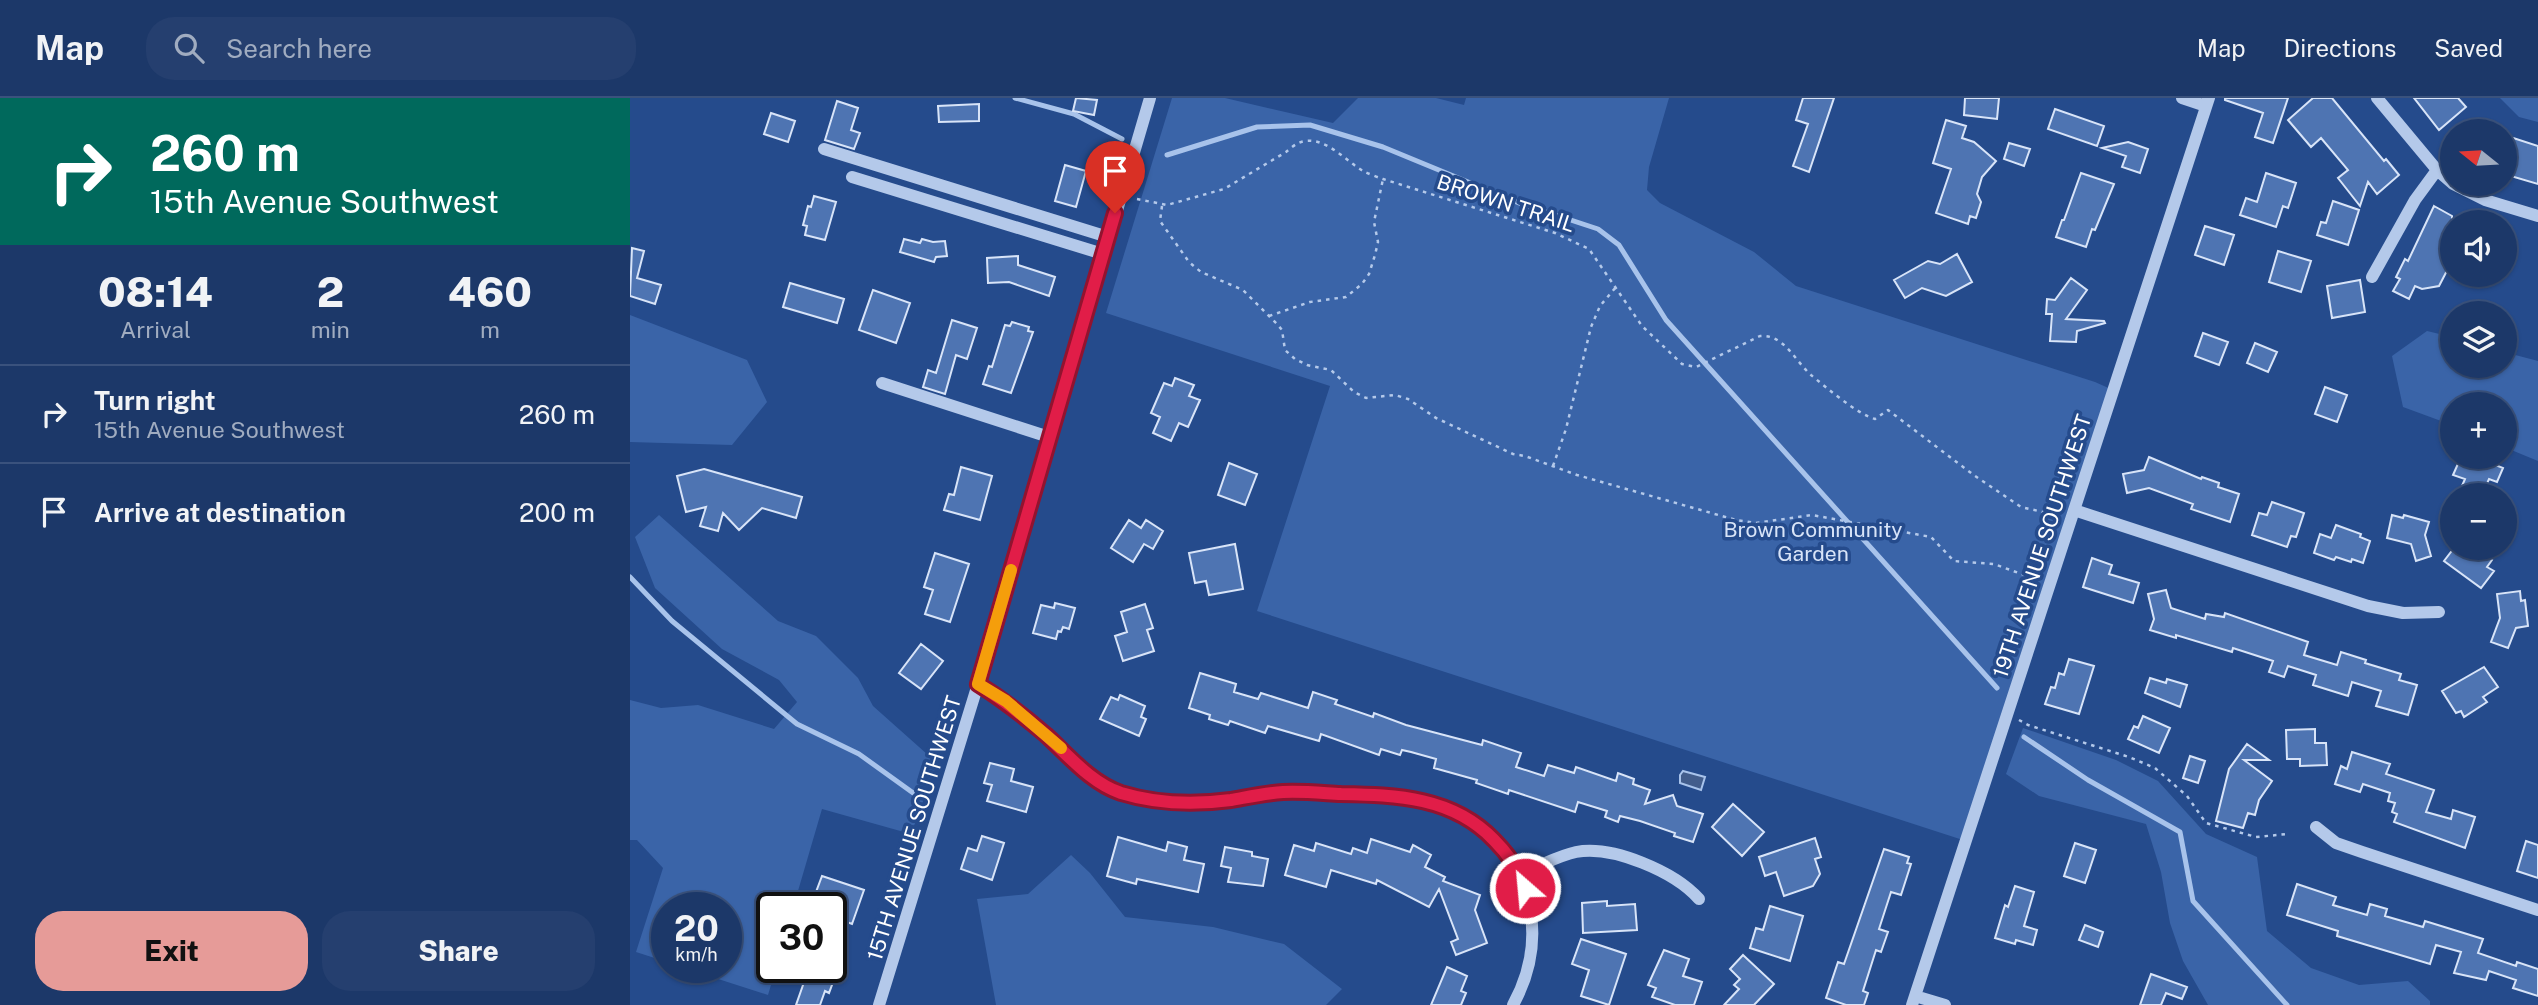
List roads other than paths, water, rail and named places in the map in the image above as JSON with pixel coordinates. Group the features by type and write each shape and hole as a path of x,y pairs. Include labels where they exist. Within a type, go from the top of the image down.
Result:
{"street":[{"name":"15TH AVENUE SOUTHWEST","path":"879,1005 978,684 1150,98"},
{"path":"2182,98 2207,102"},
{"path":"2378,98 2440,172"},
{"name":"19TH AVENUE SOUTHWEST","path":"1914,1001 2207,102"},
{"path":"824,149 1108,237"},
{"path":"2372,277 2415,200 2437,170"},
{"path":"852,177 1103,254"},
{"path":"2477,196 2538,216"},
{"path":"882,383 1049,437"},
{"path":"2074,510 2368,606 2403,613 2439,612"},
{"path":"978,684 1006,701 1091,776 1118,792 1168,803 1228,800 1282,792 1367,794 1438,804 1468,817 1504,850 1520,873 1530,902 1534,941 1529,967 1513,1005"},
{"path":"2316,827 2336,843 2349,848 2538,910"},
{"path":"1520,873 1578,852 1608,852 1665,874 1690,889 1699,900"},
{"path":"1914,1001 1945,1005"}],"waterway":[{"path":"1015,98 1074,114 1122,139"},
{"path":"1167,155 1257,127 1310,125 1383,147 1519,203 1598,229 1619,245 1666,320 1997,688"},
{"path":"630,577 672,621 797,724 859,754 916,795"},
{"path":"2024,737 2088,780 2180,832 2193,901 2287,1005"}],"park label":[{"name":"Brown Community Garden","path":"1813,541"}]}
